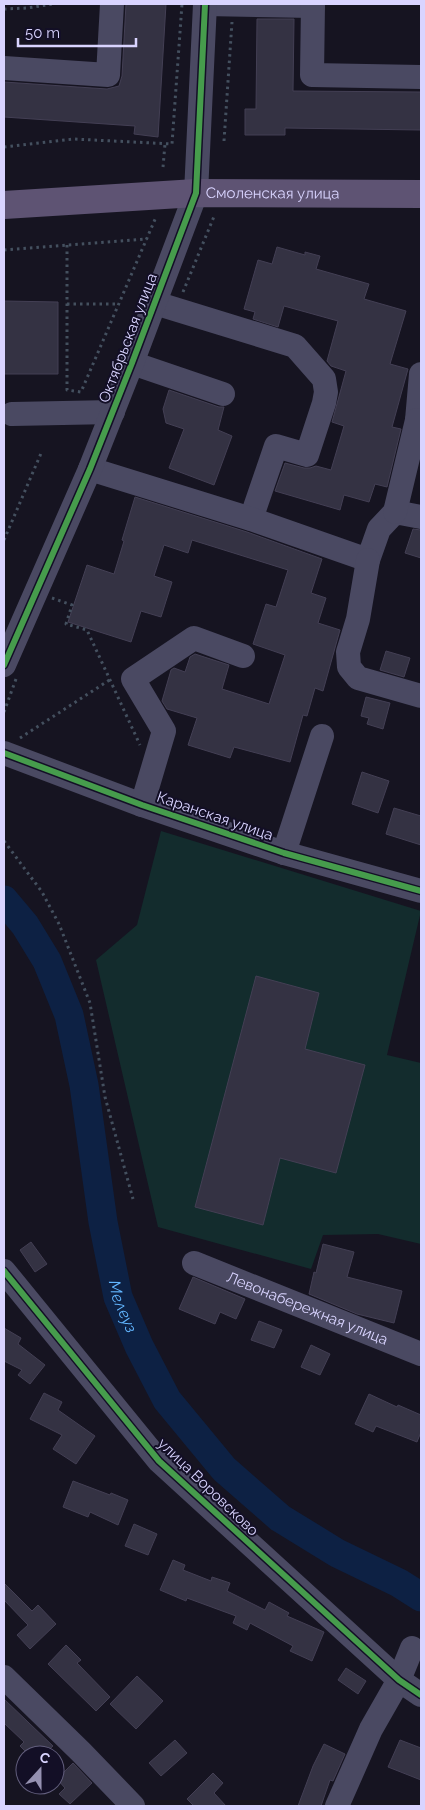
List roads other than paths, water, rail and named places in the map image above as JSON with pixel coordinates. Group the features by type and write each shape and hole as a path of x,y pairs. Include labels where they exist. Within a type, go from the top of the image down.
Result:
{"main road":[{"name":"Смоленская улица","path":"4,205 421,194"}],"street":[{"path":"4,68 108,75 112,4"},
{"path":"205,4 313,5 312,75 421,77"},
{"name":"Октябрьская улица","path":"10,671 132,363 165,306 207,200 205,4"},
{"path":"165,306 296,346 324,379 326,392 324,404 307,454 276,446 251,519"},
{"path":"132,363 223,394"},
{"path":"421,374 419,420 395,512 379,529 368,560 358,619 348,652 350,667 358,678 370,683 421,696"},
{"path":"12,414 113,412"},
{"path":"90,469 251,519 368,560"},
{"path":"395,512 421,517"},
{"path":"142,805 164,731 133,679 194,638 242,656"},
{"path":"284,853 322,736"},
{"name":"Каранская улица","path":"11,746 142,805 284,853 421,891"},
{"name":"Левонабережная улица","path":"194,1263 421,1354"},
{"name":"улица Воровсково","path":"4,1270 158,1461 399,1680 421,1695"},
{"path":"337,1806 371,1729 399,1680 412,1648"},
{"path":"4,1677 133,1806"}],"waterway":[{"name":"Мелеуз","path":"4,900 25,925 47,961 69,1015 84,1085 103,1222 118,1297 139,1346 167,1400 224,1469 280,1518 337,1553 399,1583 421,1597"}]}
